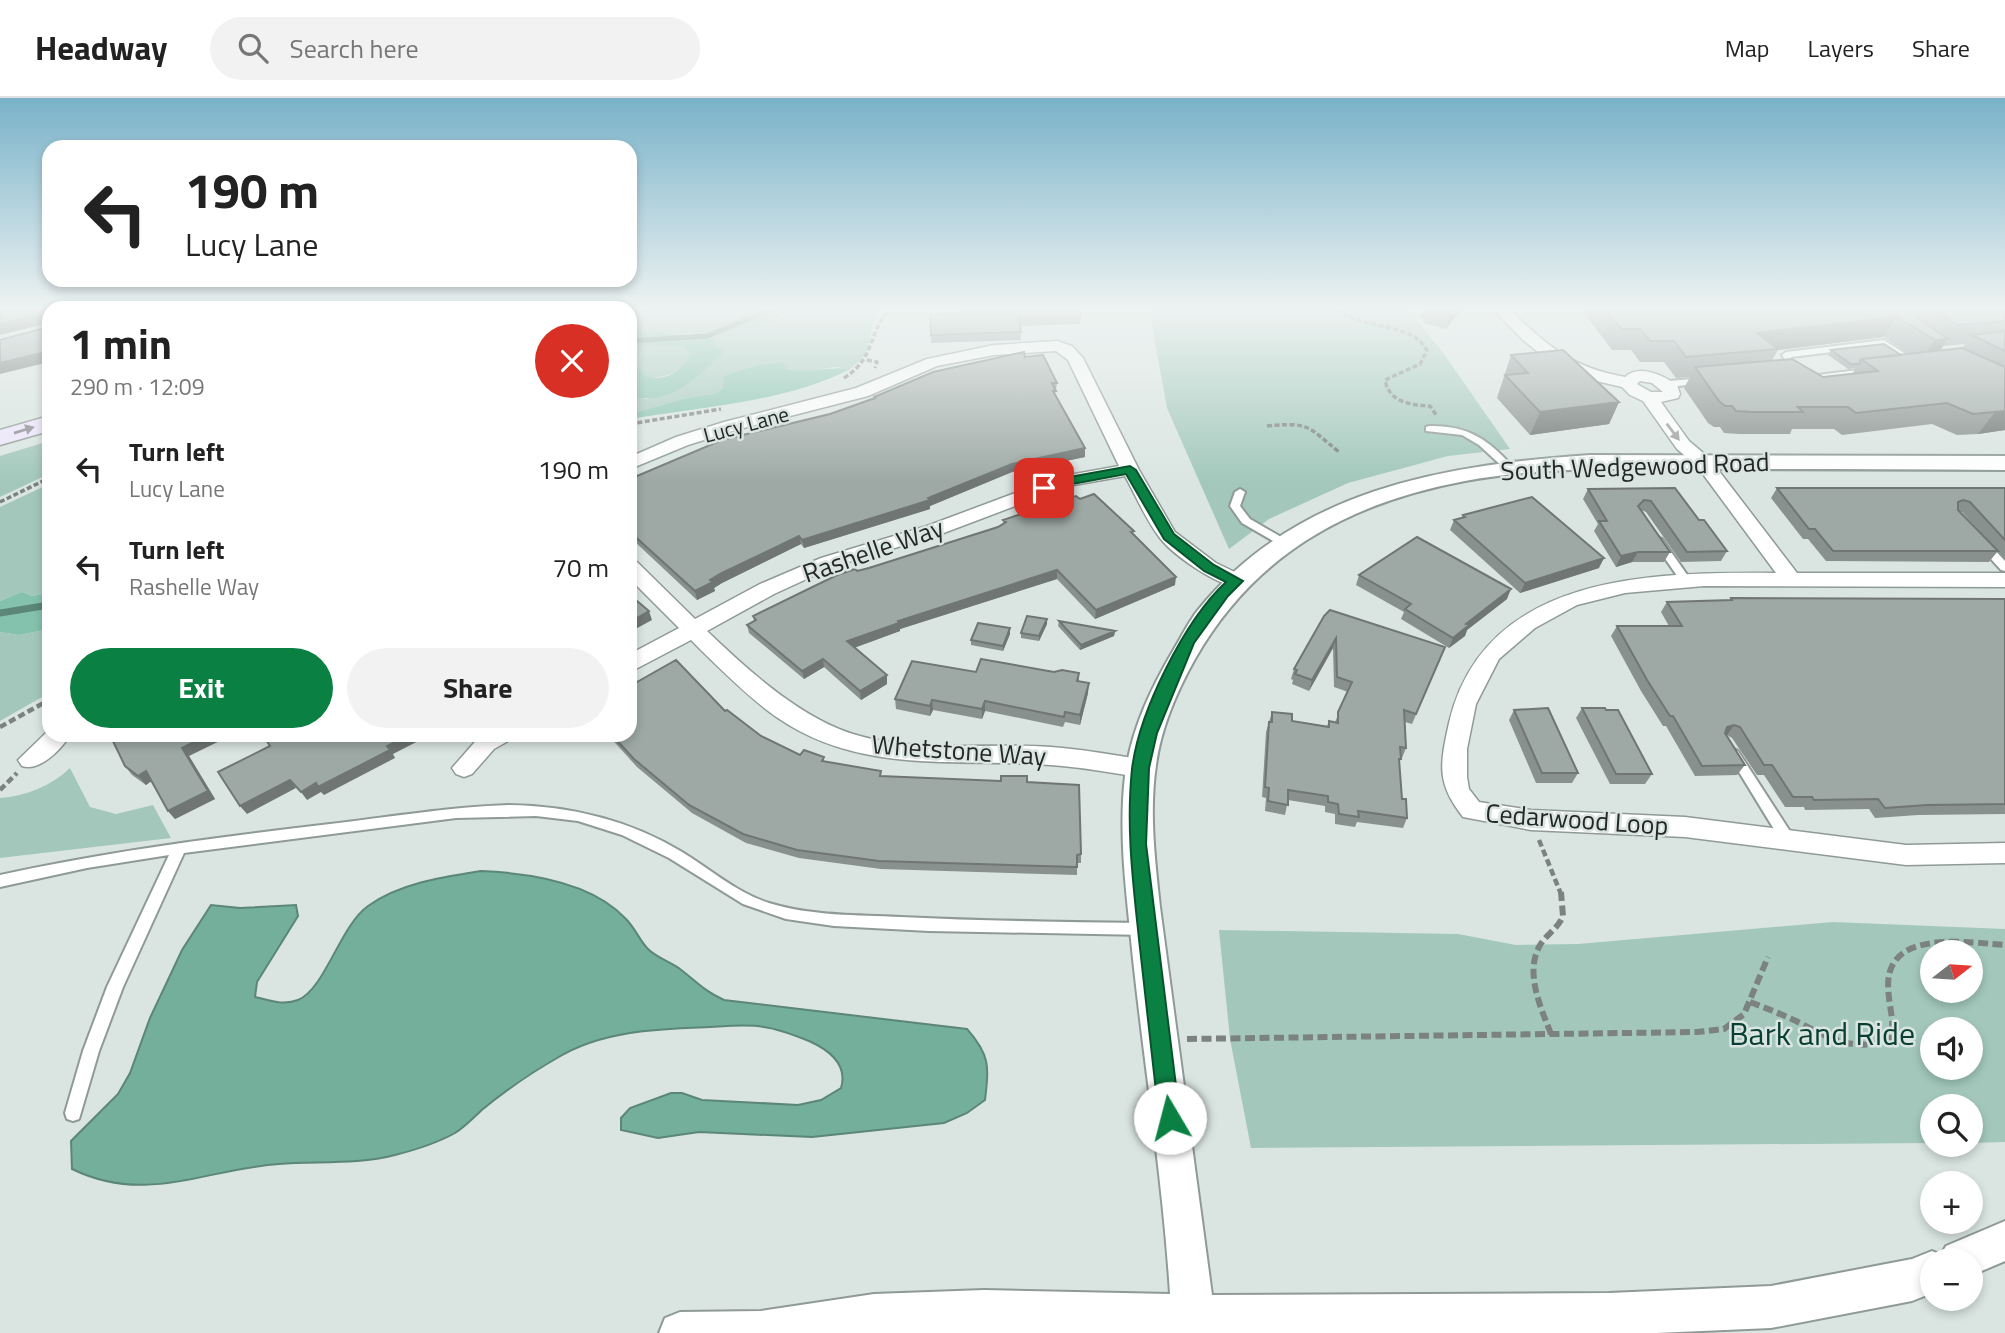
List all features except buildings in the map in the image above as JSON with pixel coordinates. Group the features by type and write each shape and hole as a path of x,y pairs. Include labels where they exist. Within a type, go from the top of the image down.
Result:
{"main road":[{"path":"0,416 42,404"},
{"path":"0,438 42,425"}],"street":[{"name":"Lucy Lane","path":"637,461 682,441 862,392 922,367"},
{"name":"Lucy Lane","path":"1079,367 1130,470 1168,536 1209,568 1236,581"},
{"path":"1571,367 1584,373 1628,383 1632,390 1661,393"},
{"path":"1628,383 1632,378 1643,376 1661,393 1686,448 1703,462 1790,579"},
{"name":"South Wedgewood Road","path":"1194,1324 1189,1250 1158,1039 1137,844 1141,768 1149,733 1187,641 1223,593 1255,563 1300,531 1369,498 1424,482 1508,467 1590,462 2005,463"},
{"name":"Rashelle Way","path":"637,660 767,589 828,562 934,530 1064,481 1130,470"},
{"name":"Whetstone Way","path":"637,574 786,712 831,735 872,748 908,752 1052,756 1141,768"},
{"name":"Cedarwood Loop","path":"2005,580 1686,581 1625,586 1570,600 1528,623 1491,654 1465,704 1455,749 1457,792 1472,810 1531,820 1685,827 1906,855 2005,853"},
{"path":"30,760 50,742"},
{"path":"464,768 488,742"},
{"path":"1983,1250 2005,1241"},
{"path":"681,1333 761,1332 874,1315 984,1311 1194,1324 1612,1324 1771,1307 1920,1277"}],"lane":[{"path":"1792,367 1796,373"},
{"path":"1906,368 1918,367"},
{"path":"1783,374 1796,373 1818,378 1881,371"},
{"path":"1661,393 1720,380"},
{"path":"1429,429 1445,427 1467,432 1508,467"},
{"path":"1240,492 1235,506 1241,517 1284,543"},
{"path":"1647,526 1686,581"},
{"path":"1973,533 2005,568"},
{"path":"1727,742 1788,840"},
{"path":"0,881 82,863 179,848 501,811 562,813 603,824 648,841 685,860 721,886 766,908 811,919 1146,929"},
{"path":"73,1113 91,1051 115,987 179,848"}],"path":[{"path":"836,382 859,367"},
{"path":"1414,367 1391,375 1385,380 1385,388 1393,397 1404,402 1430,406 1445,427"},
{"path":"637,423 731,407"},
{"path":"1267,426 1297,423 1306,426 1339,452"},
{"path":"0,502 42,481"},
{"path":"0,727 42,704"},
{"path":"1531,820 1565,908 1562,922 1534,951 1532,965 1540,1007 1551,1034"},
{"path":"1750,1002 1794,1020 1830,1040 1849,1046 1871,1047 1891,1040 1895,1026 1889,972 1896,957 1924,942 2005,945"},
{"path":"1158,1039 1697,1032 1724,1028 1744,1014 1768,957"}],"green space":[{"path":"637,367 682,367 660,377 646,378 639,373"},
{"path":"705,367 756,367 717,393 637,412 637,397 647,399"},
{"path":"768,367 853,367 850,369 835,367 799,372"},
{"path":"1159,367 1453,367 1510,449 1448,456 1348,483 1269,519 1229,549 1167,408"},
{"path":"42,443 42,477 0,497 0,456"},
{"path":"42,487 42,594 32,596 22,592 0,601 0,507"},
{"path":"42,630 42,697 0,721 0,632 19,635"},
{"path":"70,768 90,807 116,814 153,805 171,838 0,858 0,798 38,789"},
{"name":"Bark and Ride","path":"1833,922 2005,929 2005,1142 1983,1143 1983,1094 1920,1094 1920,1143 1251,1148 1230,1039 1219,930 1458,934 1516,945 1578,944"}],"shaded area":[{"path":"637,367 641,372 656,378 665,377 681,368 708,367 693,380 670,393 658,397 637,397"},
{"path":"753,367 785,367 796,371 850,369 826,380 771,396 637,418 637,412 717,393 723,388 724,376"},
{"path":"22,592 32,596 42,594 42,630 19,635 0,632 0,601"},
{"path":"481,871 539,877 596,896 626,919 652,952 724,1000 967,1029 984,1054 987,1069 985,1100 967,1113 944,1123 812,1137 699,1132 658,1138 621,1130 621,1118 630,1108 671,1093 682,1093 702,1100 798,1105 821,1100 841,1088 842,1072 835,1059 816,1045 792,1034 751,1026 671,1029 612,1036 575,1049 510,1088 455,1133 426,1146 395,1155 352,1161 252,1167 151,1185 99,1179 72,1169 71,1141 118,1094 130,1073 150,1018 182,950 211,905 240,908 296,905 298,916 257,982 255,997 287,1002 308,994 325,971 349,928 368,906 408,886"}],"waterway":[{"path":"0,613 42,606"}],"route":[{"path":"1044,488 1064,481 1130,470 1168,536 1186,553 1236,581 1223,593 1187,641 1149,733 1139,780 1137,844 1158,1039 1170,1118"}]}
